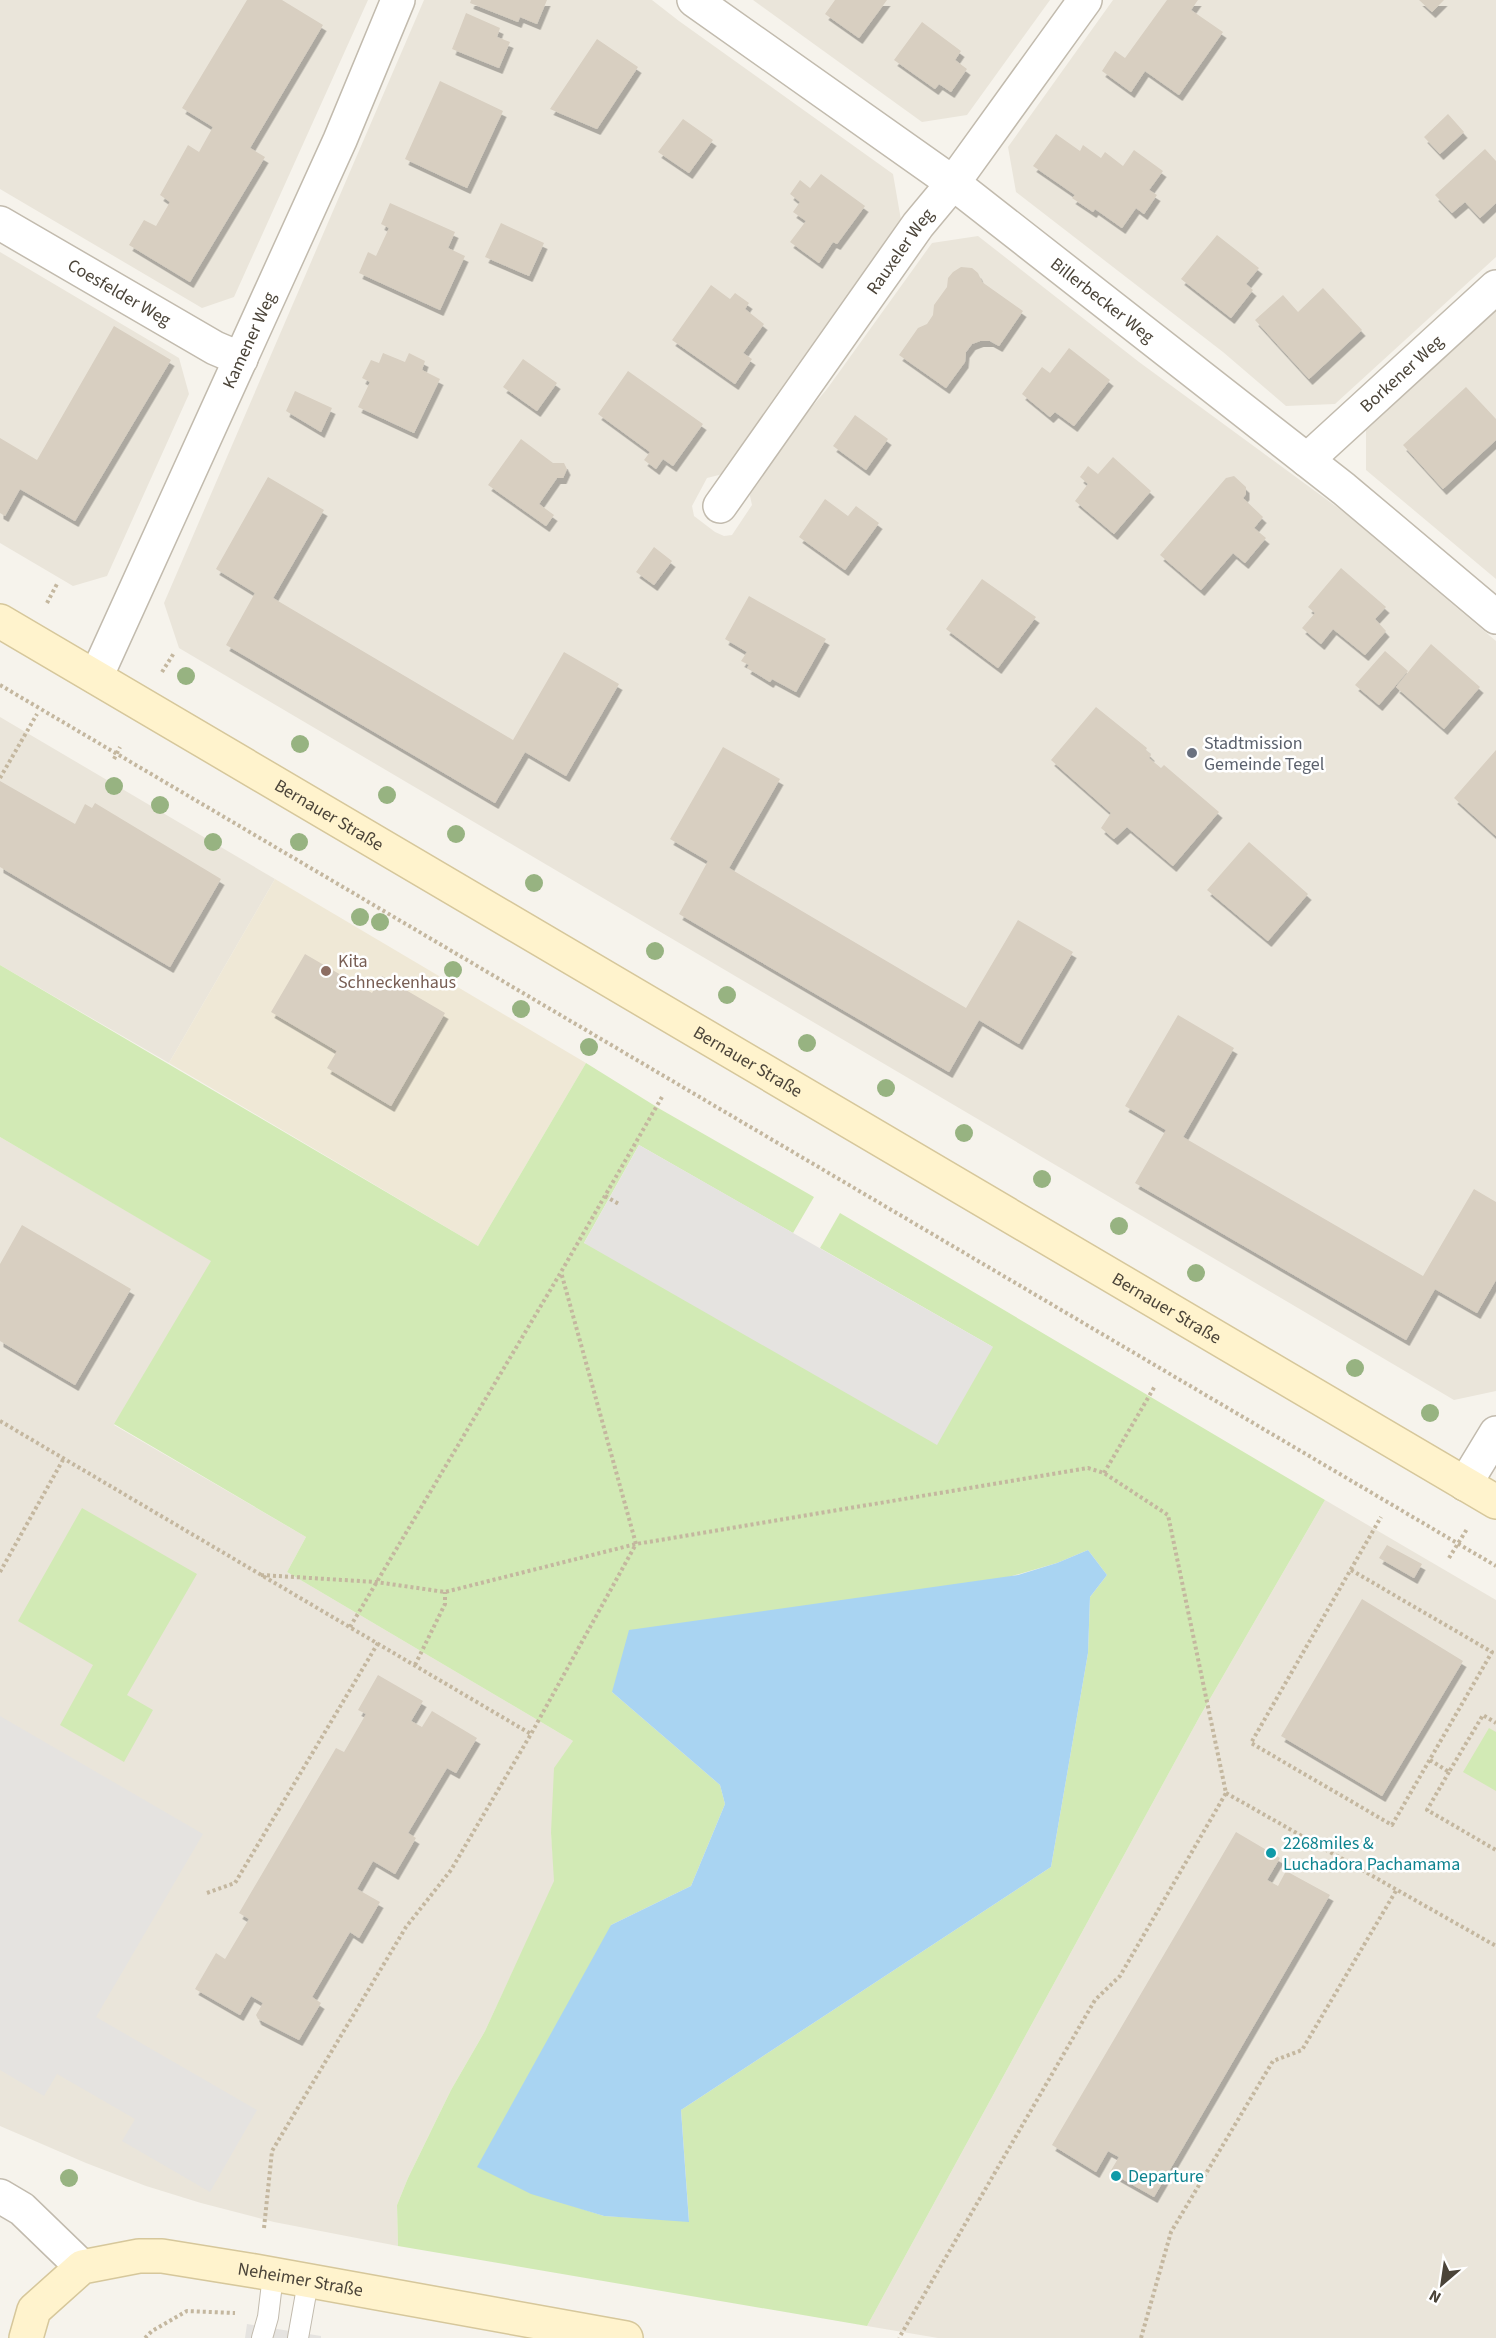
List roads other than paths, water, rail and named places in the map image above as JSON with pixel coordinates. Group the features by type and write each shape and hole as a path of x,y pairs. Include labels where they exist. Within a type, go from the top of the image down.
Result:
{"main road":[{"name":"Bernauer Straße","path":"0,621 1496,1502"},
{"name":"Neheimer Straße","path":"82,2267 119,2258 162,2256 626,2338"},
{"path":"26,2338 34,2310 82,2267"}],"street":[{"name":"Kamener Weg","path":"96,677 343,133 398,0"},
{"name":"Billerbecker Weg","path":"694,0 953,183 1307,460 1496,617"},
{"name":"Rauxeler Weg","path":"720,506 918,225 953,183 1085,0"},
{"name":"Coesfelder Weg","path":"0,223 215,348 241,359"},
{"name":"Borkener Weg","path":"1307,460 1496,287"},
{"path":"1465,1484 1496,1433"},
{"path":"0,2196 22,2209 82,2267"}],"lane":[{"path":"262,2338 268,2317 273,2275"},
{"path":"298,2338 308,2282"}],"water":[{"path":"1088,1550 1107,1575 1090,1597 1088,1653 1051,1867 681,2110 689,2222 604,2216 531,2194 477,2167 611,1925 691,1886 725,1804 720,1785 612,1692 629,1630 1018,1575 1057,1563"}],"place":[{"name":"Stadtmission Gemeinde Tegel","path":"1192,753"},
{"name":"Kita Schneckenhaus","path":"326,971"},
{"name":"2268miles & Luchadora Pachamama","path":"1271,1853"},
{"name":"Departure","path":"1116,2176"}]}
